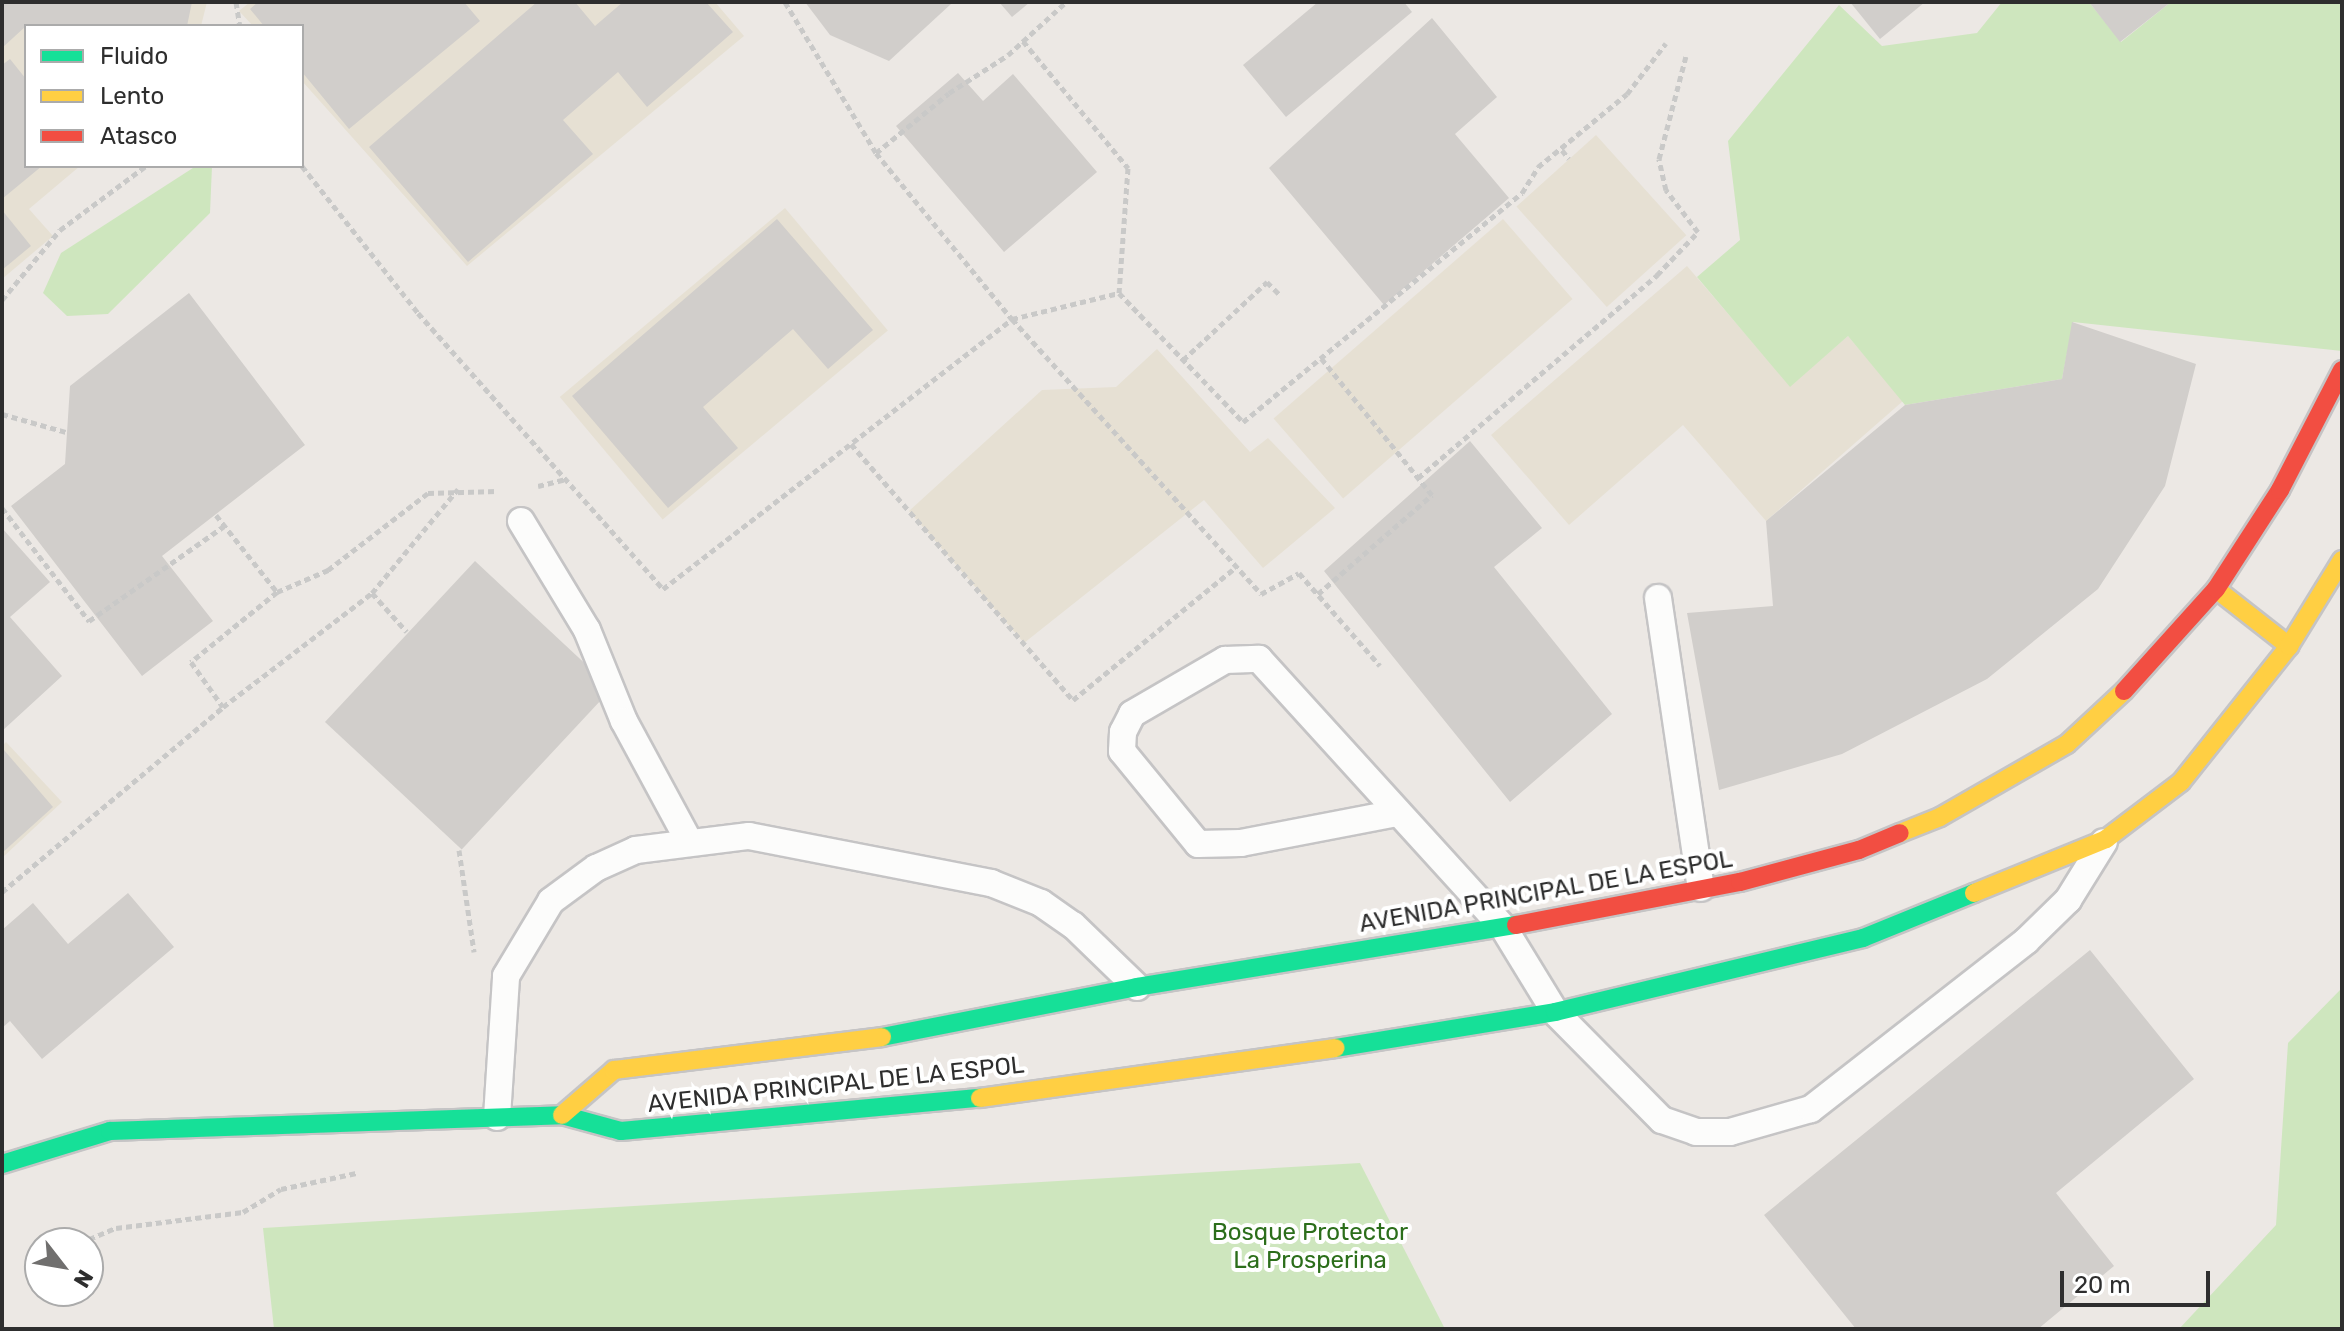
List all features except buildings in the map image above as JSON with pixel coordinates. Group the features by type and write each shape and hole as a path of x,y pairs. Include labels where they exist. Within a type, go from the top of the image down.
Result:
{"street":[{"name":"AVENIDA PRINCIPAL DE LA ESPOL","path":"562,1115 614,1070 880,1037 1137,987 1503,927 1701,888 1859,850 1940,817 2067,744 2154,663 2216,589 2280,490 2342,370"},
{"name":"AVENIDA PRINCIPAL DE LA ESPOL","path":"2,1164 110,1131 562,1115 621,1131 912,1107 1267,1059 1555,1012 1863,938 2106,839 2181,782 2289,646 2342,560"},
{"path":"2216,589 2289,646"}],"lane":[{"path":"521,521 587,630 624,721 689,841"},
{"path":"1658,598 1701,888"},
{"path":"1397,813 1241,843 1198,844 1122,751 1123,732 1132,714 1225,660 1259,659 1503,927 1555,1012 1662,1120 1696,1132 1730,1132 1771,1123 1811,1109 2026,941 2068,900 2106,839"},
{"path":"497,1117 506,976 551,901 596,868 636,850 689,841 749,836 991,883 1041,903 1073,925 1137,987"}],"path":[{"path":"236,2 240,24"},
{"path":"785,2 876,153 1012,319 1261,594 1299,573 1380,666"},
{"path":"876,153 1023,41 1066,2"},
{"path":"1023,41 1128,168 1119,293 1243,422 1522,193 1538,167 1627,94 1666,43"},
{"path":"1418,478 1657,275 1698,232 1666,190 1659,159 1686,56"},
{"path":"1562,150 1569,159"},
{"path":"2,300 60,230 143,168"},
{"path":"304,168 418,313 663,589 1012,319 1119,293"},
{"path":"1183,360 1267,282 1280,295"},
{"path":"1318,595 1432,495 1321,358"},
{"path":"2,414 66,432"},
{"path":"851,444 1073,700 1236,567"},
{"path":"2,892 223,707 372,593 459,488 428,493 328,570 277,592 191,662 223,707"},
{"path":"2,508 89,621 224,526"},
{"path":"216,515 277,592"},
{"path":"372,593 407,632"},
{"path":"104,1233 116,1228 243,1212 281,1189 339,1179 364,1169"}],"shaded area":[{"path":"2,2 207,2 202,24 24,24 24,168 78,168 29,209 53,236 2,279"},
{"path":"250,2 715,2 744,36 467,266 304,83 304,24 251,24 239,11"},
{"path":"1596,135 1686,235 1607,307 1516,207"},
{"path":"785,208 888,331 663,520 560,397"},
{"path":"1503,219 1573,299 1343,498 1274,418"},
{"path":"1687,266 1790,386 1848,336 1903,401 1766,521 1683,425 1569,525 1491,435"},
{"path":"1157,349 1250,452 1268,438 1335,508 1263,568 1204,500 1024,643 909,511 1042,390 1116,387"},
{"path":"6,742 62,802 2,858 2,746"}],"green space":[{"path":"2002,2 2089,2 2121,42 2171,2 2342,2 2342,351 2073,322 2062,379 1905,405 1848,336 1790,387 1697,277 1740,240 1728,141 1839,5 1882,46 1977,33"},
{"path":"193,168 212,168 210,213 108,314 67,316 43,293 61,253"},
{"path":"2342,988 2342,1329 2179,1329 2276,1225 2288,1043"},
{"name":"Bosque Protector La Prosperina","path":"1360,1163 1445,1329 274,1329 263,1228"}],"traffic: fast":[{"path":"1336,1048 1555,1012 1863,938 1974,893"},
{"path":"882,1037 1137,987 1516,925"},
{"path":"2,1164 110,1131 562,1115 621,1131 980,1098"}],"traffic: slow":[{"path":"1974,893 2106,839 2181,782 2289,646 2342,560"},
{"path":"2216,589 2289,646"},
{"path":"1900,833 1940,817 2067,744 2124,691"},
{"path":"562,1115 614,1070 882,1037"},
{"path":"980,1098 1336,1048"}],"traffic: jam":[{"path":"2124,691 2216,589 2280,490 2342,370"},
{"path":"1516,925 1740,882 1859,850 1900,833"}]}
